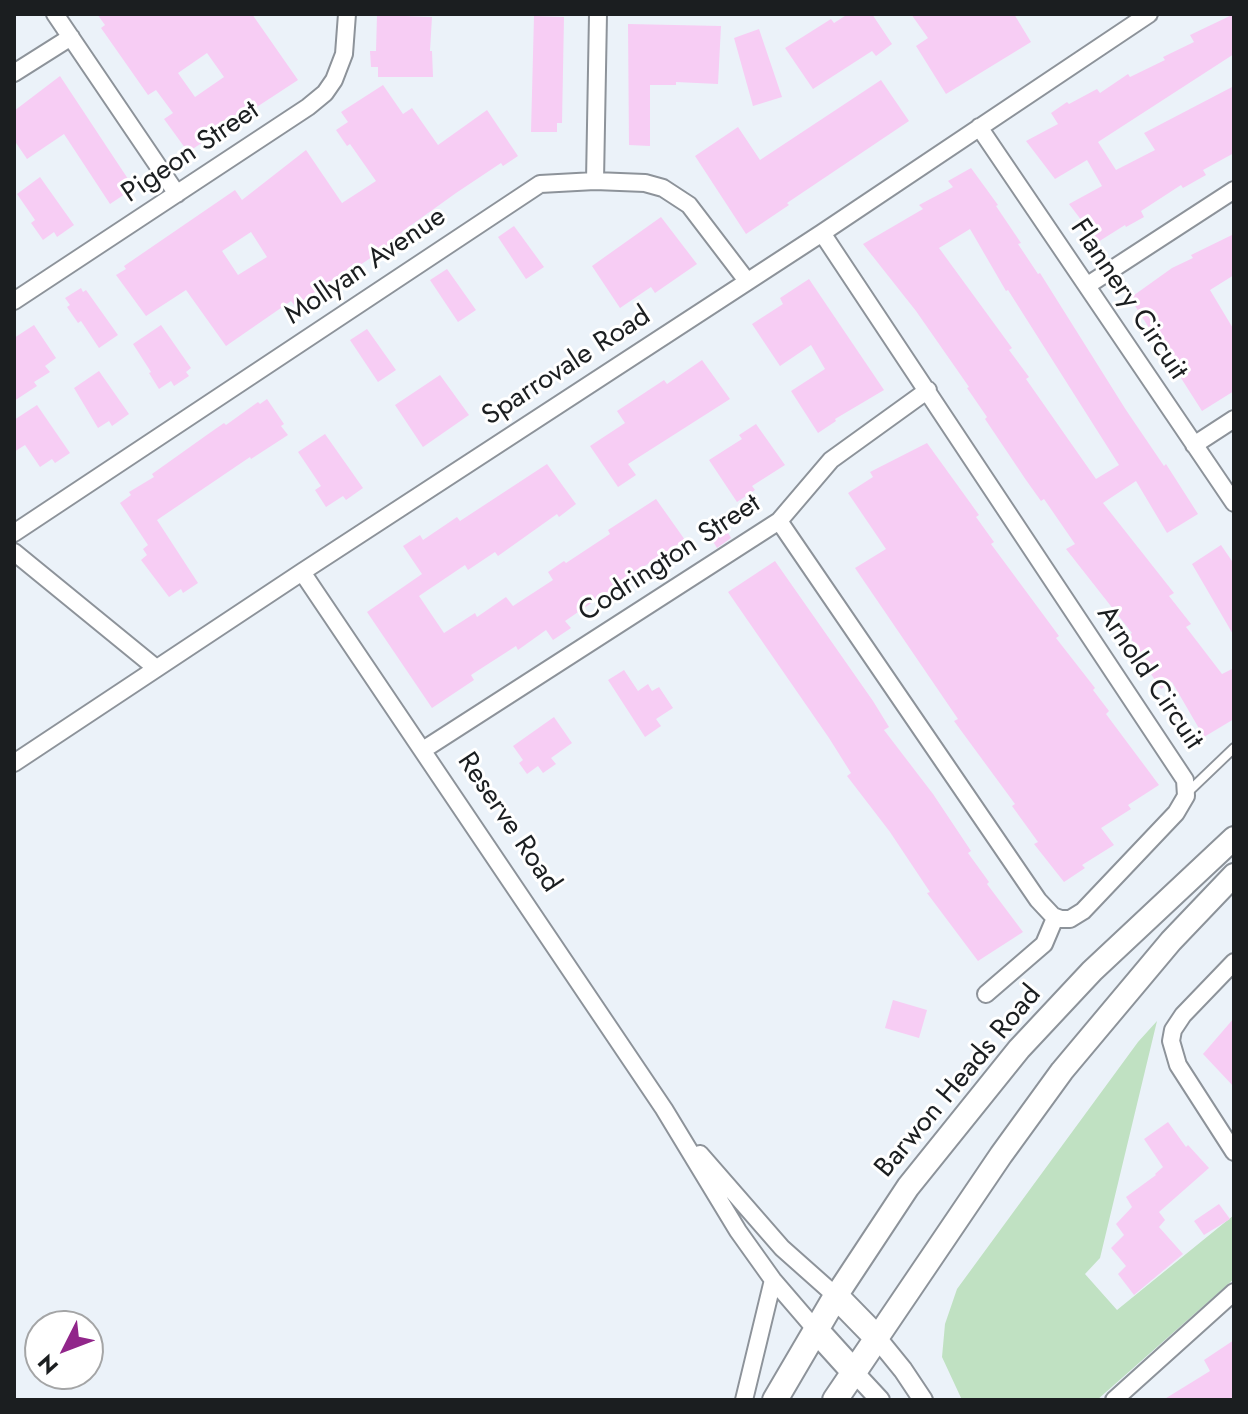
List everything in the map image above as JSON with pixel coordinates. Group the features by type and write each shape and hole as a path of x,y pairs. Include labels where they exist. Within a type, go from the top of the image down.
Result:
{"main road":[{"name":"Barwon Heads Road","path":"775,1400 836,1296 908,1187 1019,1049 1092,971 1234,838"},
{"path":"835,1400 1001,1155 1062,1071 1163,950 1234,875"},
{"name":"Reserve Road","path":"836,1296 877,1338"},
{"name":"Reserve Road","path":"816,1330 854,1372"}],"street":[{"path":"55,14 177,194"},
{"name":"Pigeon Street","path":"14,301 325,93 344,54 347,14"},
{"path":"595,181 598,14"},
{"name":"Sparrovale Road","path":"14,763 822,233 1149,14"},
{"path":"14,73 71,37"},
{"name":"Flannery Circuit","path":"979,127 1234,503"},
{"name":"Mollyan Avenue","path":"14,533 544,182 645,183 663,188 681,198 697,214 747,281"},
{"path":"1088,285 1234,190"},
{"name":"Arnold Circuit","path":"822,233 1183,776 1187,793 1176,813 1092,904 1070,919 1055,918"},
{"name":"Codrington Street","path":"423,750 779,521 831,460 928,390"},
{"path":"1194,445 1234,419"},
{"path":"779,521 1038,900 1055,918 1049,936 1040,947 986,994"},
{"path":"14,552 156,668"},
{"name":"Reserve Road","path":"302,572 664,1109 724,1210 773,1280 816,1330"},
{"path":"1234,962 1183,1015 1173,1030 1171,1041 1178,1065 1234,1152"},
{"name":"Reserve Road","path":"664,1109 760,1224 836,1296"},
{"path":"744,1400 761,1324 772,1295 773,1280"},
{"path":"1114,1400 1234,1292"},
{"name":"Reserve Road","path":"877,1338 909,1377 923,1400"},
{"name":"Reserve Road","path":"854,1372 880,1400"}],"lane":[{"path":"1187,793 1234,748"}],"green space":[{"path":"1157,1021 1100,1258 1085,1274 1117,1310 1234,1215 1234,1279 1097,1400 962,1400 942,1357 945,1324 957,1289 1138,1042"}],"building":[{"path":"97,14 252,14 298,80 188,152 164,119 173,113 156,90 148,95 101,28 105,25","holes":["207,53 224,77 195,97 178,73"]},
{"path":"848,14 872,14 892,44 876,56 872,51 813,89 785,48 831,19 834,23"},
{"path":"911,14 1014,14 1031,42 946,94 916,46 928,38"},
{"path":"1234,14 1234,54 1098,142 1116,170 1155,150 1144,133 1234,86 1234,153 1203,170 1206,175 1183,188 1181,185 1141,211 1144,217 1098,242 1069,204 1102,186 1087,160 1055,179 1026,141 1058,124 1051,113 1067,102 1069,104 1097,89 1100,93 1128,74 1130,77 1165,60 1163,57 1194,42 1190,35"},
{"path":"377,15 432,17 430,51 433,77 378,77 378,67 371,67 370,51 376,51"},
{"path":"534,16 564,17 562,123 557,123 557,132 531,132"},
{"path":"628,24 721,26 718,84 676,82 676,85 650,85 650,146 629,145"},
{"path":"759,29 782,97 753,106 734,38"},
{"path":"60,76 134,188 110,204 64,134 27,159 14,140 14,111"},
{"path":"881,80 909,121 746,234 695,156 738,127 760,160"},
{"path":"383,85 403,114 412,108 438,145 487,110 518,156 503,166 501,163 456,193 403,231 400,234 402,237 354,269 352,266 295,306 291,301 226,346 186,290 146,316 116,275 126,269 124,266 235,190 242,200 306,150 342,203 376,181 336,130 348,122 341,112","holes":["251,232 267,257 238,275 222,251"]},
{"path":"971,168 998,205 1021,243 1018,244 1040,273 1126,410 1198,514 1167,533 1136,481 1103,503 1174,593 1169,596 1191,624 1186,627 1222,674 1234,668 1234,719 1204,737 1172,682 1161,689 1147,668 1150,666 1128,635 1132,633 1066,549 1075,544 1044,499 1041,501 1026,480 985,419 987,417 969,387 916,311 863,244 923,209 919,205 953,187 948,181","holes":["970,229 1006,291 1119,465 1096,479 1026,379 1029,377 1009,350 1012,348 939,248"]},
{"path":"40,177 74,225 57,237 54,232 43,240 31,223 35,220 17,194"},
{"path":"661,217 697,264 655,293 651,287 620,308 592,266"},
{"path":"514,226 544,267 526,279 498,237"},
{"path":"1234,234 1234,275 1210,290 1234,330 1234,391 1202,411 1130,298 1172,268 1193,258 1191,255"},
{"path":"447,269 476,310 458,322 430,280"},
{"path":"809,279 884,390 835,419 818,433 791,391 825,369 811,345 780,366 752,324 783,304 780,298"},
{"path":"81,288 83,292 86,290 118,335 99,348 81,321 78,323 67,307 70,305 65,298"},
{"path":"34,325 56,358 45,366 50,372 34,382 37,386 14,401 14,338"},
{"path":"161,325 191,368 186,372 189,376 174,386 171,381 159,389 133,344"},
{"path":"367,329 396,370 378,382 350,340"},
{"path":"702,360 730,399 628,464 636,475 618,487 590,446 625,423 617,411 664,380 667,384"},
{"path":"99,371 129,414 112,426 109,421 98,428 74,388"},
{"path":"440,375 469,415 423,447 395,405"},
{"path":"267,399 288,435 157,520 198,583 183,593 181,589 169,597 141,560 147,555 143,549 148,545 120,503 131,495 129,492 154,477 152,474 211,432"},
{"path":"37,405 70,453 55,463 52,459 40,467 25,445 14,452 14,420"},
{"path":"756,424 785,465 752,486 755,490 737,502 709,460 742,439 739,435"},
{"path":"325,434 363,488 346,500 343,496 326,507 315,490 321,486 298,452"},
{"path":"927,443 979,515 976,517 994,542 991,544 1095,688 1093,690 1109,711 1106,714 1159,785 1128,805 1131,809 1101,828 1114,845 1082,865 1085,868 1064,882 1034,844 1038,842 1012,806 1015,804 954,721 958,719 855,568 886,549 848,493 873,477 870,472"},
{"path":"547,464 576,504 498,556 495,552 468,570 465,565 419,596 444,633 475,613 477,617 506,597 513,606 553,580 548,572 610,534 608,530 656,499 685,540 623,580 626,584 608,596 606,593 565,621 571,628 553,640 546,630 518,650 516,646 471,675 474,680 432,708 367,612 422,574 403,546 420,535 423,540 457,517 460,521"},
{"path":"723,524 731,538 717,548 708,533"},
{"path":"1221,545 1234,564 1234,636 1192,564"},
{"path":"775,561 873,701 889,727 884,730 933,794 971,851 968,853 989,882 987,884 1023,932 978,961 927,893 930,892 890,832 847,776 851,773 829,738 728,592"},
{"path":"624,670 638,691 648,684 652,691 659,687 673,708 656,719 661,726 645,737 608,680"},
{"path":"554,717 572,743 551,758 556,764 543,773 538,766 527,774 519,763 523,760 513,746"},
{"path":"893,1000 927,1010 919,1038 885,1028"},
{"path":"1234,1018 1234,1087 1203,1054"},
{"path":"1168,1122 1186,1147 1188,1145 1209,1168 1159,1212 1165,1220 1159,1227 1183,1254 1134,1295 1118,1274 1126,1266 1111,1248 1124,1235 1116,1224 1132,1207 1126,1197 1163,1167 1144,1139"},
{"path":"1219,1204 1230,1219 1204,1235 1194,1221"},
{"path":"1234,1340 1234,1400 1163,1400 1210,1371 1204,1360"}]}
